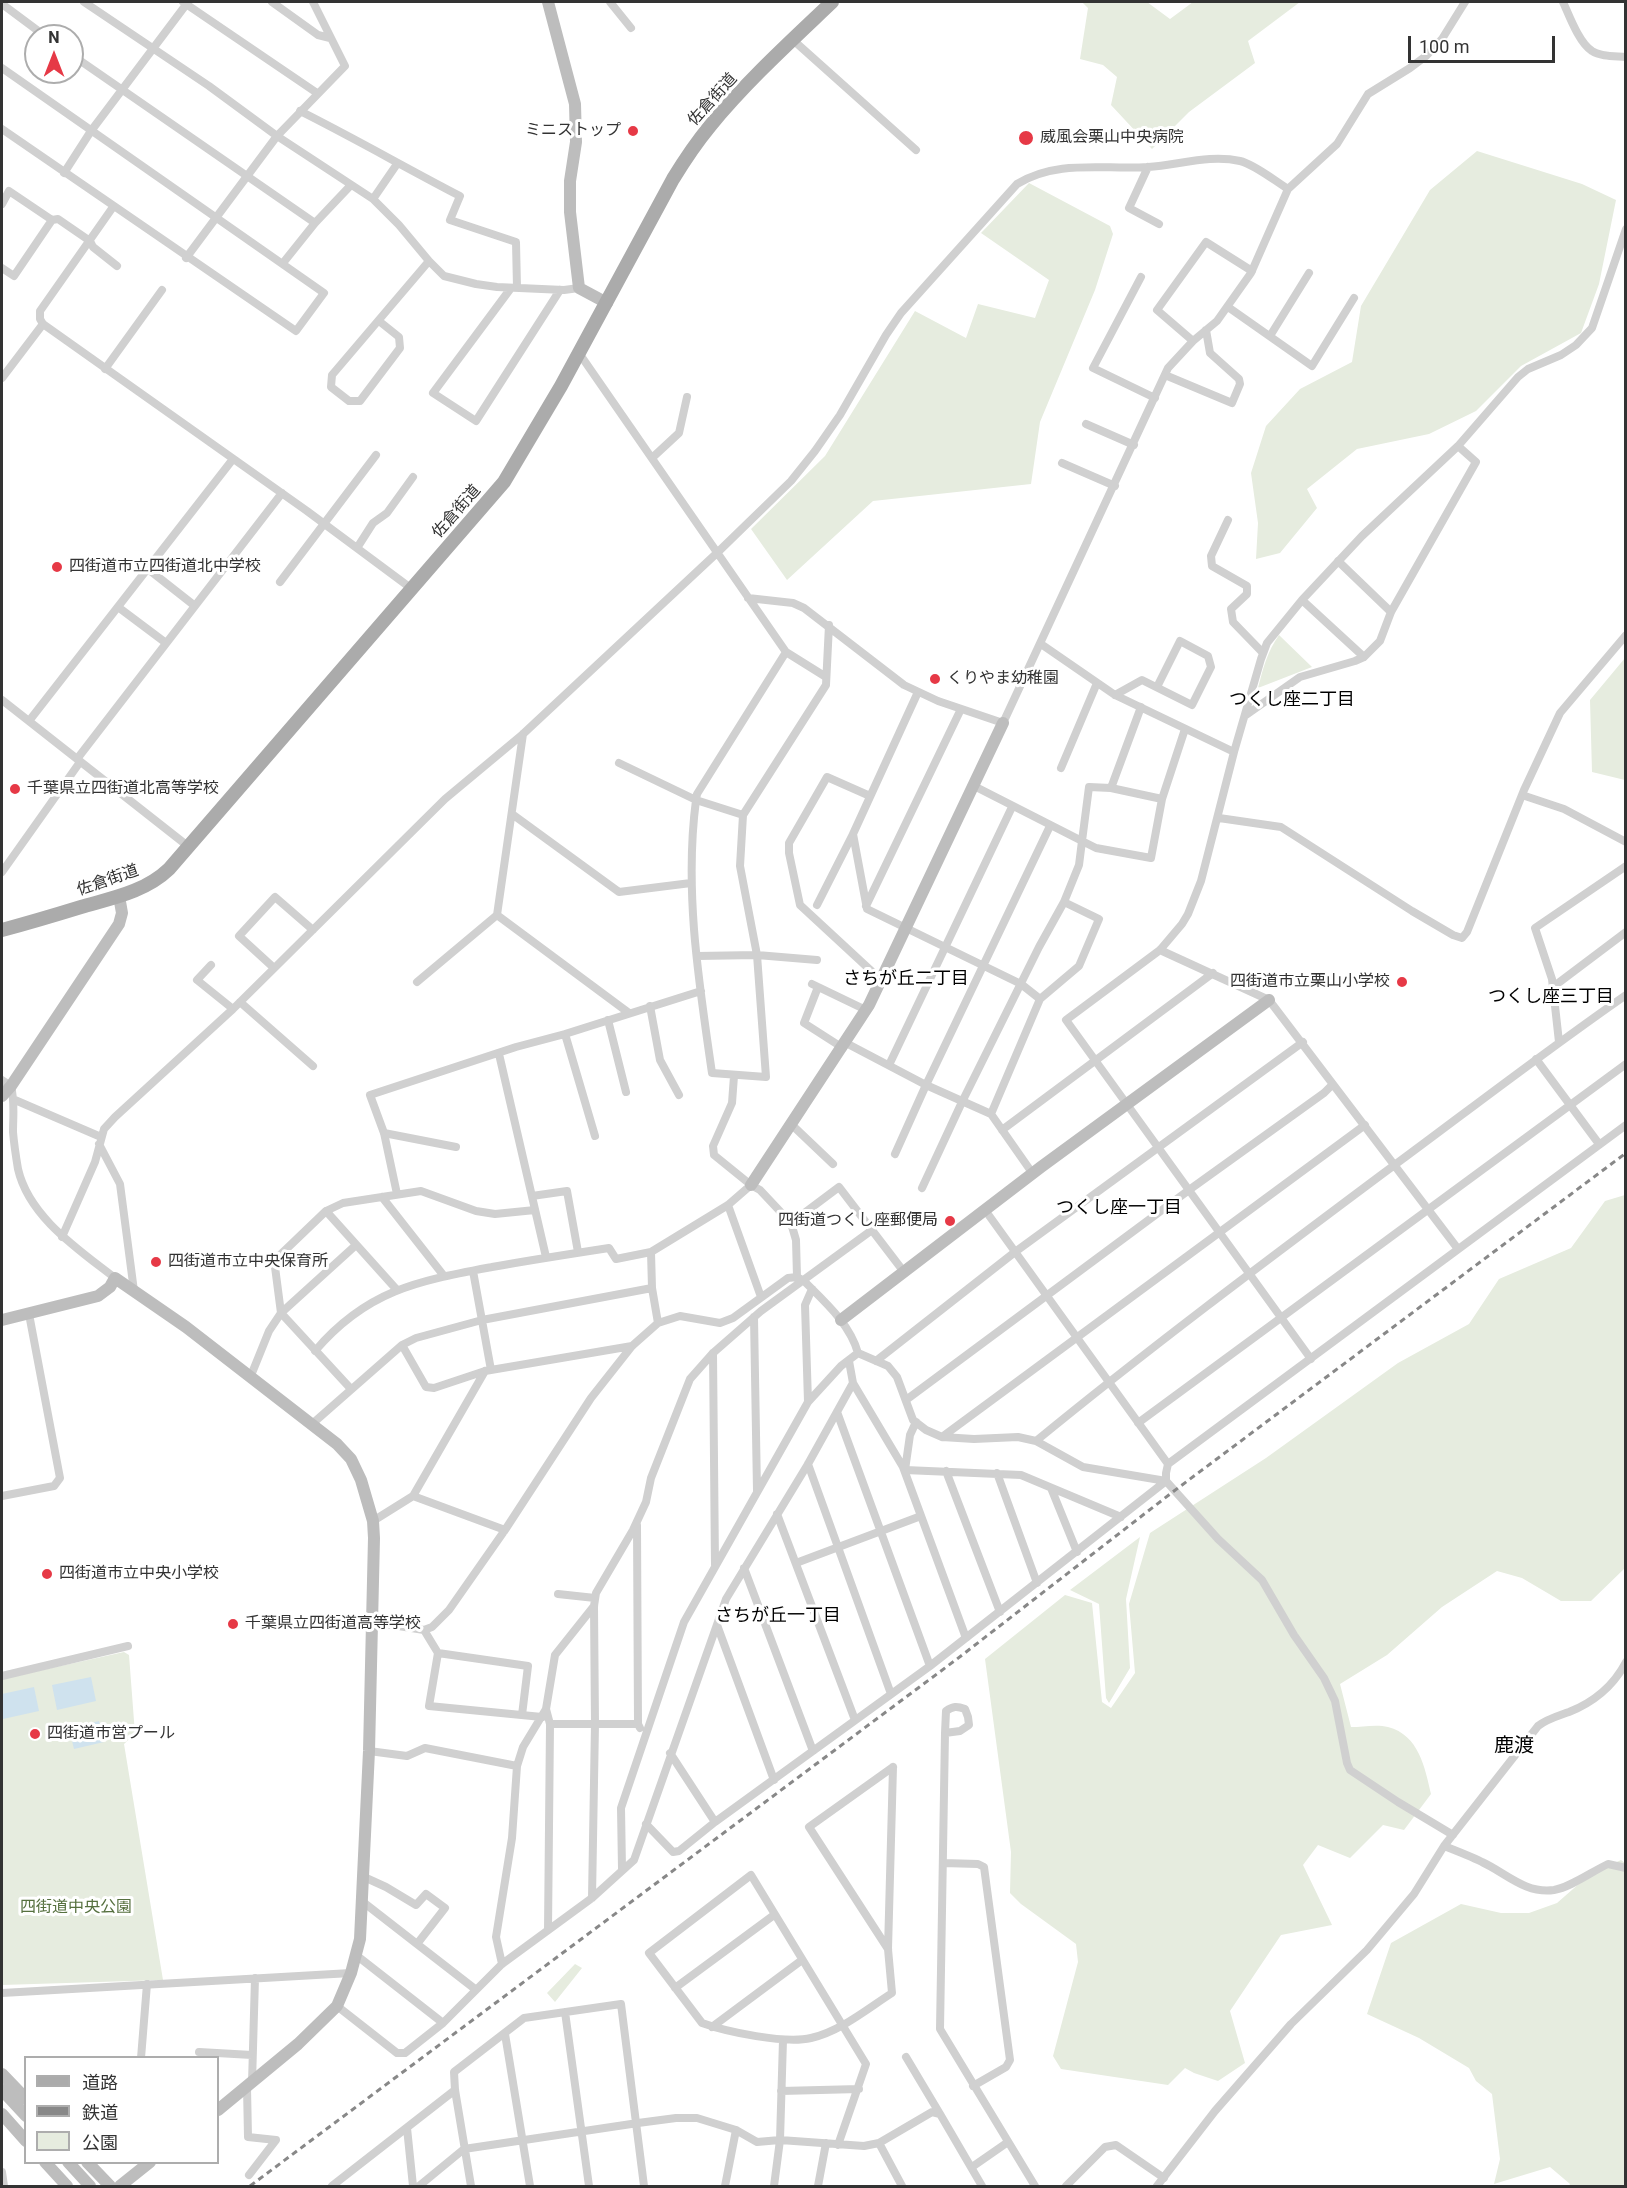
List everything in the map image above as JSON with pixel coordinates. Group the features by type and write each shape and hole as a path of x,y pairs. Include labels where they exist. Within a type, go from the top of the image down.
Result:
{"main road":[{"name":"佐倉街道","path":"2,930 147,886 158,879 189,847 504,482 546,413 673,179 692,150 736,97 832,2"}],"street":[{"path":"84,2 372,199 399,225 444,276 486,286 560,290 579,288 607,303"},
{"path":"64,173 186,2 317,93"},
{"path":"272,2 318,35 330,38"},
{"path":"186,258 277,136 345,66 313,2"},
{"path":"548,2 575,104 576,142 570,181 570,212 579,288"},
{"path":"610,2 631,28"},
{"path":"315,1351 344,1320 377,1300 416,1282 472,1270 609,1248 616,1259 651,1252 728,1205 751,1185 866,1011 1041,644 1168,368 1193,341 1217,321 1228,307 1252,271 1288,189 1337,144 1368,94 1410,68 1442,39 1465,2"},
{"path":"1563,2 1585,45 1593,52 1626,57"},
{"path":"2,4 29,24"},
{"path":"793,40 915,150"},
{"path":"84,65 315,223"},
{"path":"2,68 324,293 296,331 186,258 2,129"},
{"path":"300,111 460,196 450,220 516,242 514,288 433,393 476,421 560,290"},
{"path":"62,1237 95,1162 104,1130 115,1117 233,1010 445,799 523,734 791,481 840,414 901,313 1017,184 1030,176 1063,168 1148,167 1219,157 1243,161 1288,189"},
{"path":"372,199 397,164"},
{"path":"1148,167 1129,208 1159,224"},
{"path":"284,263 315,223 351,185"},
{"path":"2,204 9,190 90,241 93,247 117,266"},
{"path":"113,207 40,311 43,324 282,493 412,589"},
{"path":"2,268 14,276 52,219"},
{"path":"1311,1359 1066,1020 1160,950 1182,924 1193,904 1234,752 1267,643 1338,561 1458,446 1518,377 1528,369 1561,355 1576,345 1593,328 1624,241 1626,229"},
{"path":"1193,341 1157,310 1206,242 1252,271"},
{"path":"379,321 399,337 400,348 360,401 349,401 331,387 332,375 429,261"},
{"path":"1270,336 1309,273"},
{"path":"1142,277 1093,368 1155,398"},
{"path":"105,369 162,290"},
{"path":"1228,307 1312,366 1354,297"},
{"path":"3,374 43,324"},
{"path":"1165,375 1232,403 1240,384 1239,380 1210,353 1206,330"},
{"path":"579,353 786,652 826,677"},
{"path":"652,458 679,433 687,398"},
{"path":"1086,424 1134,445"},
{"path":"1246,715 1300,676 1336,668 1364,657 1380,641 1391,612 1476,462 1458,446"},
{"path":"280,582 376,455"},
{"path":"29,721 233,459"},
{"path":"1062,463 1115,486"},
{"path":"357,548 373,523 387,513 413,477"},
{"path":"2,872 79,760 282,493"},
{"path":"1228,520 1211,556 1212,566 1247,586 1247,594 1231,609 1233,622 1263,653"},
{"path":"1338,561 1391,612"},
{"path":"148,569 195,606"},
{"path":"748,598 793,603 804,608 904,685 961,709 1003,723"},
{"path":"1302,600 1364,657"},
{"path":"118,607 166,643"},
{"path":"786,652 697,794 691,884 700,991 712,1073 766,1077 757,955 740,866 743,815 826,685 829,625"},
{"path":"1218,818 1281,827 1412,911 1462,938 1467,932 1522,795 1560,713 1626,635"},
{"path":"1115,695 1142,680 1192,705 1211,667 1208,656 1180,641 1157,687"},
{"path":"1041,644 1115,695 1234,752"},
{"path":"1061,768 1097,683"},
{"path":"817,905 853,834 918,692"},
{"path":"2,700 189,847"},
{"path":"1111,788 1141,708"},
{"path":"866,906 961,709"},
{"path":"974,786 1096,848 1151,858 1162,799 1185,729"},
{"path":"417,982 497,915 523,734"},
{"path":"619,763 696,800 743,815"},
{"path":"870,796 827,777 789,843 789,852 800,905 880,979"},
{"path":"922,1188 962,1102 1064,902 1079,865 1089,788 1111,788 1162,799"},
{"path":"1522,795 1564,809 1626,842"},
{"path":"889,1065 1012,807"},
{"path":"512,814 619,892 691,884"},
{"path":"895,1154 1050,826"},
{"path":"853,834 867,909 1021,984 1040,999"},
{"path":"1558,1042 1553,987 1535,928 1624,870"},
{"path":"2,1096 6,1083 119,924 122,914 119,896"},
{"path":"274,968 239,936 275,897 313,930"},
{"path":"991,1114 1040,999 1079,966 1099,919 1064,902"},
{"path":"497,915 629,1013"},
{"path":"1553,987 1626,932"},
{"path":"1160,950 1269,1000 1458,1249"},
{"path":"697,956 757,955 817,960"},
{"path":"211,965 197,980 233,1010"},
{"path":"1002,1130 1213,973"},
{"path":"866,1011 815,985 804,1023 926,1085 991,1114 1033,1174"},
{"path":"397,1194 384,1133 370,1095 700,991"},
{"path":"1036,1441 1109,1381 1250,1274 1558,1042 1626,995"},
{"path":"840,1320 1269,1000"},
{"path":"240,1002 313,1066"},
{"path":"650,1006 660,1060 679,1095"},
{"path":"608,1020 626,1092"},
{"path":"565,1034 595,1136"},
{"path":"876,1361 1015,1252 1303,1042"},
{"path":"499,1054 546,1257"},
{"path":"1536,1059 1572,1104 1599,1144"},
{"path":"1138,1423 1626,1064"},
{"path":"734,1076 732,1103 713,1146 714,1155 760,1190 791,1223 796,1240 800,1279"},
{"path":"6,1083 15,1100 13,1134 19,1171 34,1202 62,1237 115,1278 186,1327 337,1444 351,1460 361,1480 373,1521 369,1751 363,1902 356,1956 337,2006 298,2044 219,2109"},
{"path":"906,1400 1324,1093 1332,1084"},
{"path":"15,1100 100,1141 120,1184 134,1291"},
{"path":"792,1125 833,1164"},
{"path":"942,1437 1078,1339 1219,1231 1365,1125"},
{"path":"1453,1834 1398,1802 1350,1770 1330,1688 1293,1635 1263,1580 1218,1539 1167,1481 1168,1464 1626,1125"},
{"path":"384,1133 456,1147"},
{"path":"791,1223 839,1187 904,1272"},
{"path":"351,1389 280,1313 274,1267 278,1257 326,1211 343,1203 422,1191 476,1211 495,1214 535,1210"},
{"path":"532,1196 567,1191 578,1252"},
{"path":"382,1197 444,1276"},
{"path":"728,1205 761,1297"},
{"path":"985,1210 1168,1464"},
{"path":"326,1211 397,1290"},
{"path":"502,1964 496,1937 512,1838 517,1766 523,1747 544,1713 555,1655 595,1602 646,1502 651,1478 690,1379 713,1353 800,1279 872,1230"},
{"path":"250,1378 269,1331 280,1313 356,1245"},
{"path":"651,1252 652,1288 658,1323"},
{"path":"373,1521 413,1496 488,1370 482,1320 472,1270"},
{"path":"2,1320 98,1296 110,1287 115,1278"},
{"path":"373,1622 424,1630 432,1628 449,1610 505,1530 591,1398 632,1346 658,1323 680,1316 720,1323 733,1318 788,1278 800,1279 812,1289 854,1337 858,1353"},
{"path":"312,1424 402,1345 416,1338 482,1320 652,1288"},
{"path":"808,1402 805,1305 812,1289"},
{"path":"2,1496 54,1486 60,1478 29,1314"},
{"path":"754,1317 757,1491"},
{"path":"402,1345 426,1387 434,1388 488,1370 632,1346"},
{"path":"713,1353 715,1566"},
{"path":"858,1353 888,1366 897,1377 913,1420 926,1430 942,1437 974,1439 1018,1437 1036,1441 1083,1467 1167,1481"},
{"path":"622,1869 621,1808 684,1622 808,1402 841,1366 858,1353"},
{"path":"849,1361 853,1383 904,1470 966,1638"},
{"path":"337,2006 397,2053 405,2054 443,2023 502,1964 592,1898 633,1860 726,1599 808,1464 853,1383"},
{"path":"837,1412 930,1666"},
{"path":"904,1470 910,1435 915,1422"},
{"path":"808,1464 891,1694"},
{"path":"904,1470 1021,1475 1121,1517"},
{"path":"946,1472 1000,1612"},
{"path":"997,1473 1037,1583"},
{"path":"646,1824 673,1852 679,1851 715,1822 930,1666 1167,1481"},
{"path":"1051,1488 1077,1552"},
{"path":"413,1496 505,1530"},
{"path":"777,1514 855,1720"},
{"path":"796,1563 921,1516"},
{"path":"637,1521 638,1724 645,1736"},
{"path":"744,1568 813,1751"},
{"path":"558,1594 595,1602"},
{"path":"592,1898 595,1602"},
{"path":"717,1625 774,1780"},
{"path":"424,1630 438,1653 429,1706 522,1715 544,1713"},
{"path":"2,1676 128,1646"},
{"path":"438,1653 528,1666 522,1715"},
{"path":"1157,2187 1215,2111 1291,2024 1367,1950 1414,1894 1444,1846 1538,1726 1584,1706 1599,1696 1611,1686 1626,1662"},
{"path":"544,1713 550,1724 548,1930"},
{"path":"550,1724 638,1724"},
{"path":"945,1733 940,2029 1035,2187"},
{"path":"369,1751 407,1756 425,1748 517,1766"},
{"path":"670,1753 715,1822"},
{"path":"838,2145 866,2064 841,2026 751,1875 649,1953 702,2023 712,2027 783,2040 811,2038 841,2026 892,1993 888,1949 893,1767 808,1827 888,1949"},
{"path":"1444,1846 1484,1862 1512,1880 1528,1887 1553,1890 1570,1884 1608,1864 1626,1868"},
{"path":"943,1863 978,1864 984,1867 1010,2060 1006,2067 973,2086"},
{"path":"364,1877 416,1905 426,1894 445,1908 417,1944"},
{"path":"363,1902 476,1989"},
{"path":"675,1988 774,1915"},
{"path":"356,1956 443,2023"},
{"path":"712,2027 802,1960"},
{"path":"2,1993 351,1973"},
{"path":"249,2175 276,2139 248,2137 255,1978"},
{"path":"141,2056 147,1984"},
{"path":"471,2187 454,2073 524,2018 621,2004 638,2123 644,2187"},
{"path":"565,2012 589,2187"},
{"path":"505,2034 530,2187"},
{"path":"774,2187 780,2140 783,2040"},
{"path":"199,2052 252,2055"},
{"path":"906,2057 982,2187"},
{"path":"2,2074 24,2096"},
{"path":"781,2091 859,2089"},
{"path":"2,2090 24,2114"},
{"path":"332,2187 455,2090"},
{"path":"419,2187 464,2150 638,2123 697,2118 736,2130 757,2142 780,2140 864,2146 879,2144 932,2112 940,2114"},
{"path":"3,2120 24,2139"},
{"path":"407,2128 413,2187"},
{"path":"725,2187 736,2130"},
{"path":"972,2167 1008,2142"},
{"path":"818,2187 826,2143"},
{"path":"879,2144 902,2187"},
{"path":"1066,2187 1105,2146 1116,2145 1164,2178"},
{"path":"46,2164 67,2187"},
{"path":"69,2164 90,2187"},
{"path":"88,2164 110,2187"},
{"path":"120,2187 146,2164"},
{"path":"2,2172 4,2187"}],"green space":[{"path":"1082,2 1147,2 1170,19 1193,2 1300,2 1248,41 1255,63 1189,112 1152,149 1111,105 1117,77 1103,65 1080,59 1088,8"},
{"path":"1477,151 1582,184 1616,200 1599,284 1581,333 1521,366 1476,411 1429,434 1357,449 1307,489 1317,508 1280,553 1256,559 1258,523 1251,473 1266,426 1300,389 1352,362 1361,306 1430,190"},
{"path":"1029,183 1110,226 1113,234 1095,290 1040,422 1031,484 873,501 787,580 751,529 825,456 915,311 966,338 978,304 1035,318 1049,280 981,233"},
{"path":"1279,635 1312,667 1258,688 1268,654"},
{"path":"1625,658 1625,780 1592,772 1590,700"},
{"path":"1625,1195 1625,1568 1591,1601 1561,1601 1522,1578 1497,1571 1442,1607 1387,1655 1340,1684 1351,1727 1384,1726 1399,1731 1407,1737 1423,1763 1431,1794 1404,1830 1383,1825 1350,1858 1318,1845 1303,1865 1332,1925 1281,1935 1230,2011 1245,2063 1218,2081 1185,2068 1168,2085 1061,2069 1053,2056 1078,1962 1076,1944 1021,1904 1010,1893 1011,1852 985,1659 1065,1595 1092,1603 1102,1702 1111,1708 1135,1673 1129,1604 1150,1533 1266,1458 1398,1363 1469,1324 1499,1279 1571,1248 1605,1201"},
{"path":"1140,1537 1126,1599 1130,1668 1109,1703 1106,1698 1099,1604 1070,1590"},
{"name":"四街道中央公園","path":"124,1652 129,1655 135,1734 124,1744 163,1980 2,1985 2,1679"},
{"path":"1621,1860 1625,1863 1625,2186 1569,2186 1570,2184 1550,2167 1494,2184 1500,2159 1492,2094 1476,2081 1469,2068 1419,2038 1367,2014 1391,1943 1461,1904 1501,1913 1529,1913 1557,1903 1589,1875"},
{"path":"575,1964 582,1968 555,2002 547,1993"}],"water":[{"path":"91,1677 96,1701 57,1710 52,1685"},
{"path":"34,1687 39,1711 3,1719 2,1694"},
{"path":"99,1721 104,1742 74,1749 69,1729"}],"railway":[{"path":"250,2186 957,1659 1174,1491 1626,1153"}],"place":[{"name":"ミニストップ","path":"633,131"},
{"name":"威風会栗山中央病院","path":"1026,138"},
{"name":"四街道市立四街道北中学校","path":"57,567"},
{"name":"くりやま幼稚園","path":"935,679"},
{"name":"千葉県立四街道北高等学校","path":"15,789"},
{"name":"四街道市立栗山小学校","path":"1402,982"},
{"name":"四街道つくし座郵便局","path":"950,1221"},
{"name":"四街道市立中央保育所","path":"156,1262"},
{"name":"四街道市立中央小学校","path":"47,1574"},
{"name":"千葉県立四街道高等学校","path":"233,1624"},
{"name":"四街道市営プール","path":"35,1734"}],"district":[{"name":"つくし座二丁目","path":"1292,700"},
{"name":"さちが丘二丁目","path":"906,979"},
{"name":"つくし座三丁目","path":"1551,997"},
{"name":"つくし座一丁目","path":"1119,1208"},
{"name":"さちが丘一丁目","path":"778,1616"},
{"name":"鹿渡","path":"1514,1747"}]}
